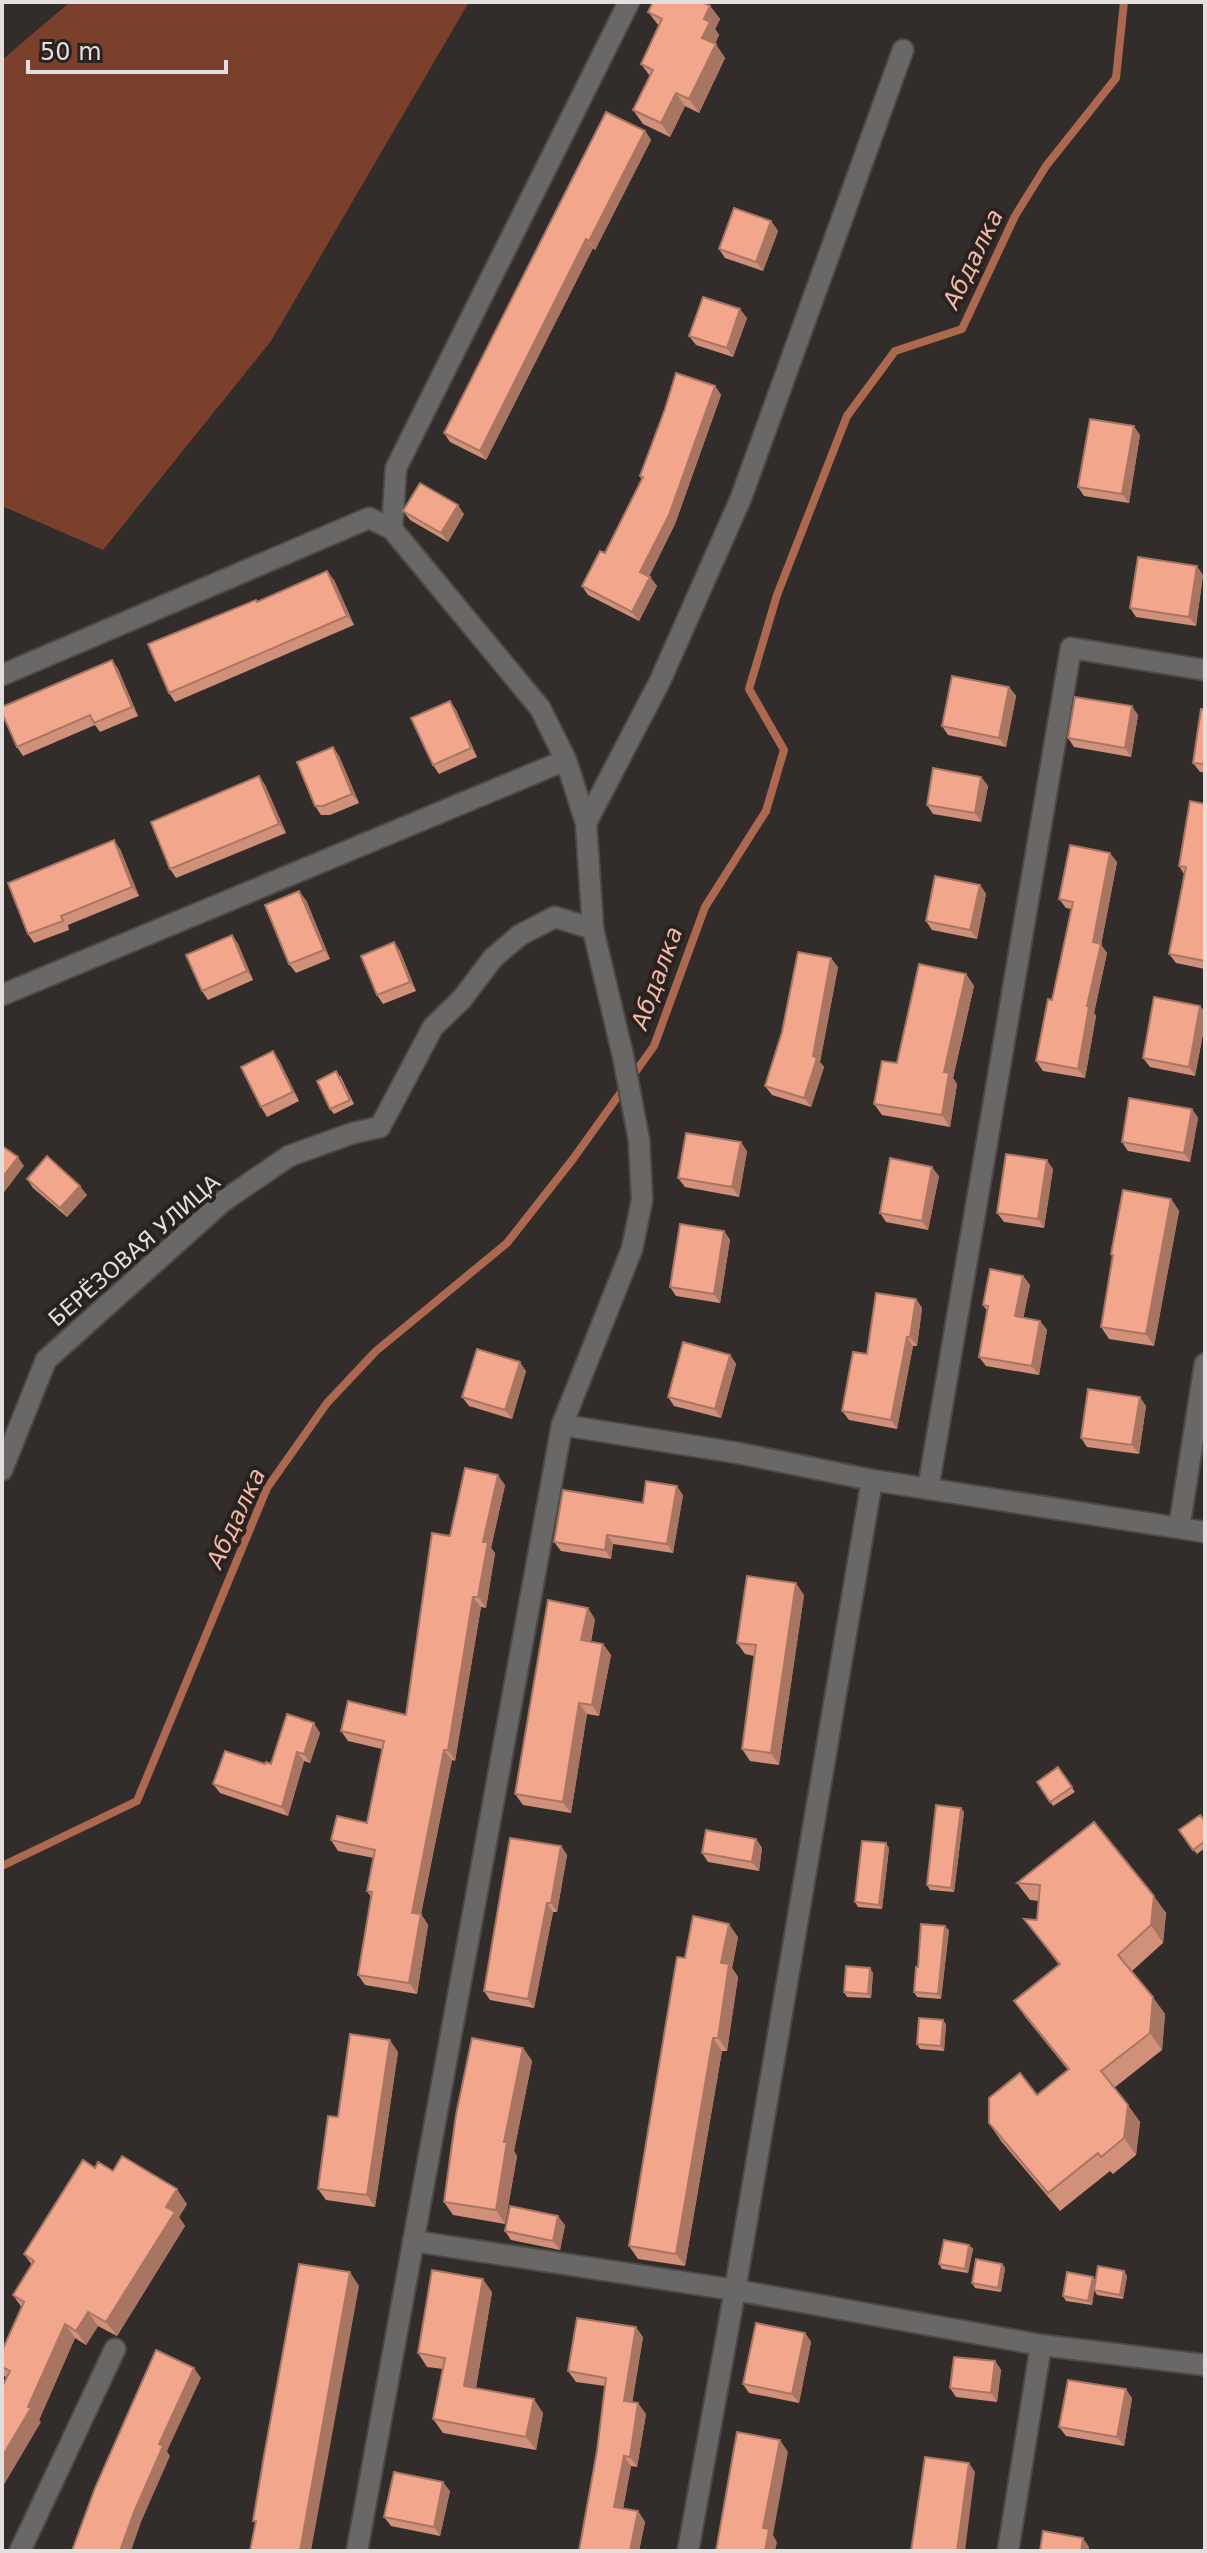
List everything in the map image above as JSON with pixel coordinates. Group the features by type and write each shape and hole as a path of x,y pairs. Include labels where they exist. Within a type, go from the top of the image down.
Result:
{"street":[{"path":"392,529 396,468 629,2"},
{"path":"586,823 660,681 741,498 903,50"},
{"path":"2,675 369,518 392,529 540,708 566,760 586,823 593,929 639,1140 642,1200 632,1249 562,1425 357,2551"},
{"path":"928,1489 1071,648 1205,670"},
{"path":"2,995 566,760"},
{"name":"БЕРЁЗОВАЯ УЛИЦА","path":"2,1470 46,1360 233,1194 289,1156 353,1133 380,1127 433,1027 462,999 493,958 520,935 555,917 593,929"},
{"path":"1179,1528 1205,1364"},
{"path":"562,1425 738,1453 872,1480 1205,1532"},
{"path":"688,2551 872,1480"},
{"path":"413,2241 735,2290 1041,2345 1205,2365"},
{"path":"1008,2551 1041,2345"},
{"path":"20,2551 115,2349"}],"shaded area":[{"path":"70,2 469,2 271,341 103,550 2,506 2,60"}],"building":[{"path":"653,2 702,2 710,6 704,19 710,22 702,38 716,44 689,99 676,93 661,123 633,110 653,70 641,64 662,19 648,12"},
{"path":"606,112 645,131 589,241 586,239 480,451 444,433"},
{"path":"734,208 771,221 756,262 719,249"},
{"path":"703,297 740,309 727,348 689,336"},
{"path":"676,373 715,386 669,515 640,572 650,577 632,612 582,586 600,551 605,553 643,477 640,476"},
{"path":"1090,419 1134,426 1122,494 1078,487"},
{"path":"420,483 458,505 441,533 403,511"},
{"path":"1138,557 1197,566 1189,617 1130,608"},
{"path":"327,571 347,616 169,693 148,644"},
{"path":"112,660 132,707 94,723 90,715 17,747 2,707"},
{"path":"952,676 1009,687 999,738 942,726"},
{"path":"1075,697 1132,706 1125,748 1068,738"},
{"path":"450,701 471,748 433,765 411,718"},
{"path":"1201,709 1205,710 1205,764 1193,763"},
{"path":"333,747 352,794 323,806 315,806 297,762"},
{"path":"933,768 981,777 975,813 927,805"},
{"path":"259,776 279,824 170,869 151,822"},
{"path":"1190,801 1205,804 1205,961 1169,954 1186,867 1179,866"},
{"path":"114,840 132,887 61,916 63,921 28,934 8,883"},
{"path":"1070,845 1110,853 1093,942 1101,944 1087,1006 1078,1069 1036,1061 1073,902 1059,899"},
{"path":"935,876 980,885 970,930 926,921"},
{"path":"299,891 324,950 289,964 265,905"},
{"path":"232,935 247,971 202,991 186,955"},
{"path":"394,942 410,982 377,995 361,956"},
{"path":"798,952 831,958 813,1056 817,1058 804,1098 765,1086 782,1032"},
{"path":"919,964 966,974 944,1072 949,1073 942,1115 874,1104 882,1061 897,1063"},
{"path":"1154,997 1200,1006 1189,1067 1143,1058"},
{"path":"273,1051 293,1092 261,1107 241,1067"},
{"path":"336,1071 350,1100 330,1109 317,1081"},
{"path":"1129,1098 1192,1109 1184,1153 1122,1142"},
{"path":"686,1133 741,1142 732,1187 678,1178"},
{"path":"2,1146 18,1157 2,1178"},
{"path":"1006,1154 1047,1160 1038,1219 997,1213"},
{"path":"47,1156 80,1186 60,1208 27,1179"},
{"path":"890,1158 932,1167 922,1221 880,1213"},
{"path":"1123,1190 1171,1199 1146,1334 1101,1327"},
{"path":"680,1224 724,1231 714,1294 670,1287"},
{"path":"990,1269 1023,1276 1015,1316 1040,1321 1032,1366 979,1357 988,1306 983,1305"},
{"path":"876,1293 916,1299 891,1420 842,1411 853,1352 867,1354"},
{"path":"683,1342 730,1355 715,1409 668,1397"},
{"path":"477,1349 520,1362 505,1410 462,1397"},
{"path":"1088,1389 1140,1397 1132,1445 1081,1438"},
{"path":"465,1468 498,1475 483,1542 488,1542 478,1597 473,1597 448,1750 444,1750 412,1913 421,1914 409,1983 358,1975 372,1892 367,1891 375,1850 331,1840 337,1816 367,1823 384,1741 341,1731 348,1701 406,1715 432,1533 450,1536"},
{"path":"646,1481 677,1486 667,1544 607,1535 605,1550 554,1542 563,1490 643,1503"},
{"path":"747,1576 796,1583 771,1753 742,1749 756,1645 737,1643"},
{"path":"548,1600 588,1608 581,1640 603,1644 592,1705 579,1703 563,1802 515,1794"},
{"path":"287,1714 314,1723 304,1754 297,1752 282,1807 213,1784 225,1751 271,1764"},
{"path":"1058,1767 1072,1787 1050,1802 1037,1782"},
{"path":"936,1805 961,1808 951,1888 927,1885"},
{"path":"1200,1815 1205,1821 1205,1841 1193,1850 1179,1830"},
{"path":"1094,1822 1154,1896 1151,1925 1118,1955 1153,1997 1150,2033 1101,2071 1128,2105 1124,2138 1101,2157 1098,2153 1048,2193 989,2123 989,2098 1020,2073 1037,2095 1069,2069 1014,2001 1060,1964 1024,1919 1037,1920 1040,1885 1017,1883"},
{"path":"706,1830 756,1839 752,1862 702,1853"},
{"path":"510,1838 561,1846 528,1999 484,1991"},
{"path":"862,1841 886,1843 879,1905 855,1902"},
{"path":"693,1916 729,1924 721,1963 729,1964 718,2038 713,2038 676,2254 629,2246 677,1957 685,1958"},
{"path":"921,1924 945,1926 938,1994 914,1992"},
{"path":"846,1966 870,1968 868,1994 844,1992"},
{"path":"919,2018 943,2020 941,2046 917,2044"},
{"path":"350,2034 390,2040 367,2195 318,2189 328,2116 338,2117"},
{"path":"472,2038 523,2048 504,2142 507,2142 496,2210 444,2202 456,2115"},
{"path":"122,2156 177,2189 166,2207 175,2212 106,2322 88,2312 76,2331 65,2324 28,2407 31,2408 2,2457 2,2387 10,2371 2,2367 2,2351 24,2302 13,2295 34,2261 24,2254 83,2160 95,2168 98,2162 113,2171"},
{"path":"510,2206 558,2216 553,2241 505,2231"},
{"path":"944,2240 969,2245 965,2269 939,2264"},
{"path":"976,2259 1002,2264 998,2288 972,2283"},
{"path":"299,2264 350,2272 300,2551 250,2551 264,2456"},
{"path":"1098,2266 1124,2271 1120,2295 1094,2290"},
{"path":"432,2270 483,2279 464,2386 534,2399 526,2437 433,2419 445,2358 418,2353"},
{"path":"1067,2272 1093,2277 1088,2301 1063,2296"},
{"path":"577,2318 636,2327 624,2401 638,2403 630,2457 624,2456 614,2507 638,2511 630,2551 579,2551 606,2378 568,2371"},
{"path":"756,2323 805,2333 792,2394 743,2384"},
{"path":"156,2350 194,2368 159,2444 163,2446 120,2551 72,2551 95,2488"},
{"path":"954,2357 995,2361 991,2393 950,2388"},
{"path":"1068,2380 1126,2389 1117,2437 1059,2427"},
{"path":"737,2432 780,2440 763,2528 769,2529 765,2551 716,2551"},
{"path":"925,2457 969,2463 957,2551 911,2551"},
{"path":"394,2472 443,2482 434,2527 384,2517"},
{"path":"1043,2531 1083,2538 1081,2551 1040,2551"}],"waterway":[{"name":"Абдалка","path":"2,1866 137,1801 267,1488 327,1403 376,1351 507,1243 573,1159 654,1046 705,907 766,811 784,750 749,689 777,595 847,416 895,351 962,329 1015,216 1046,166 1116,78 1124,2"}]}
